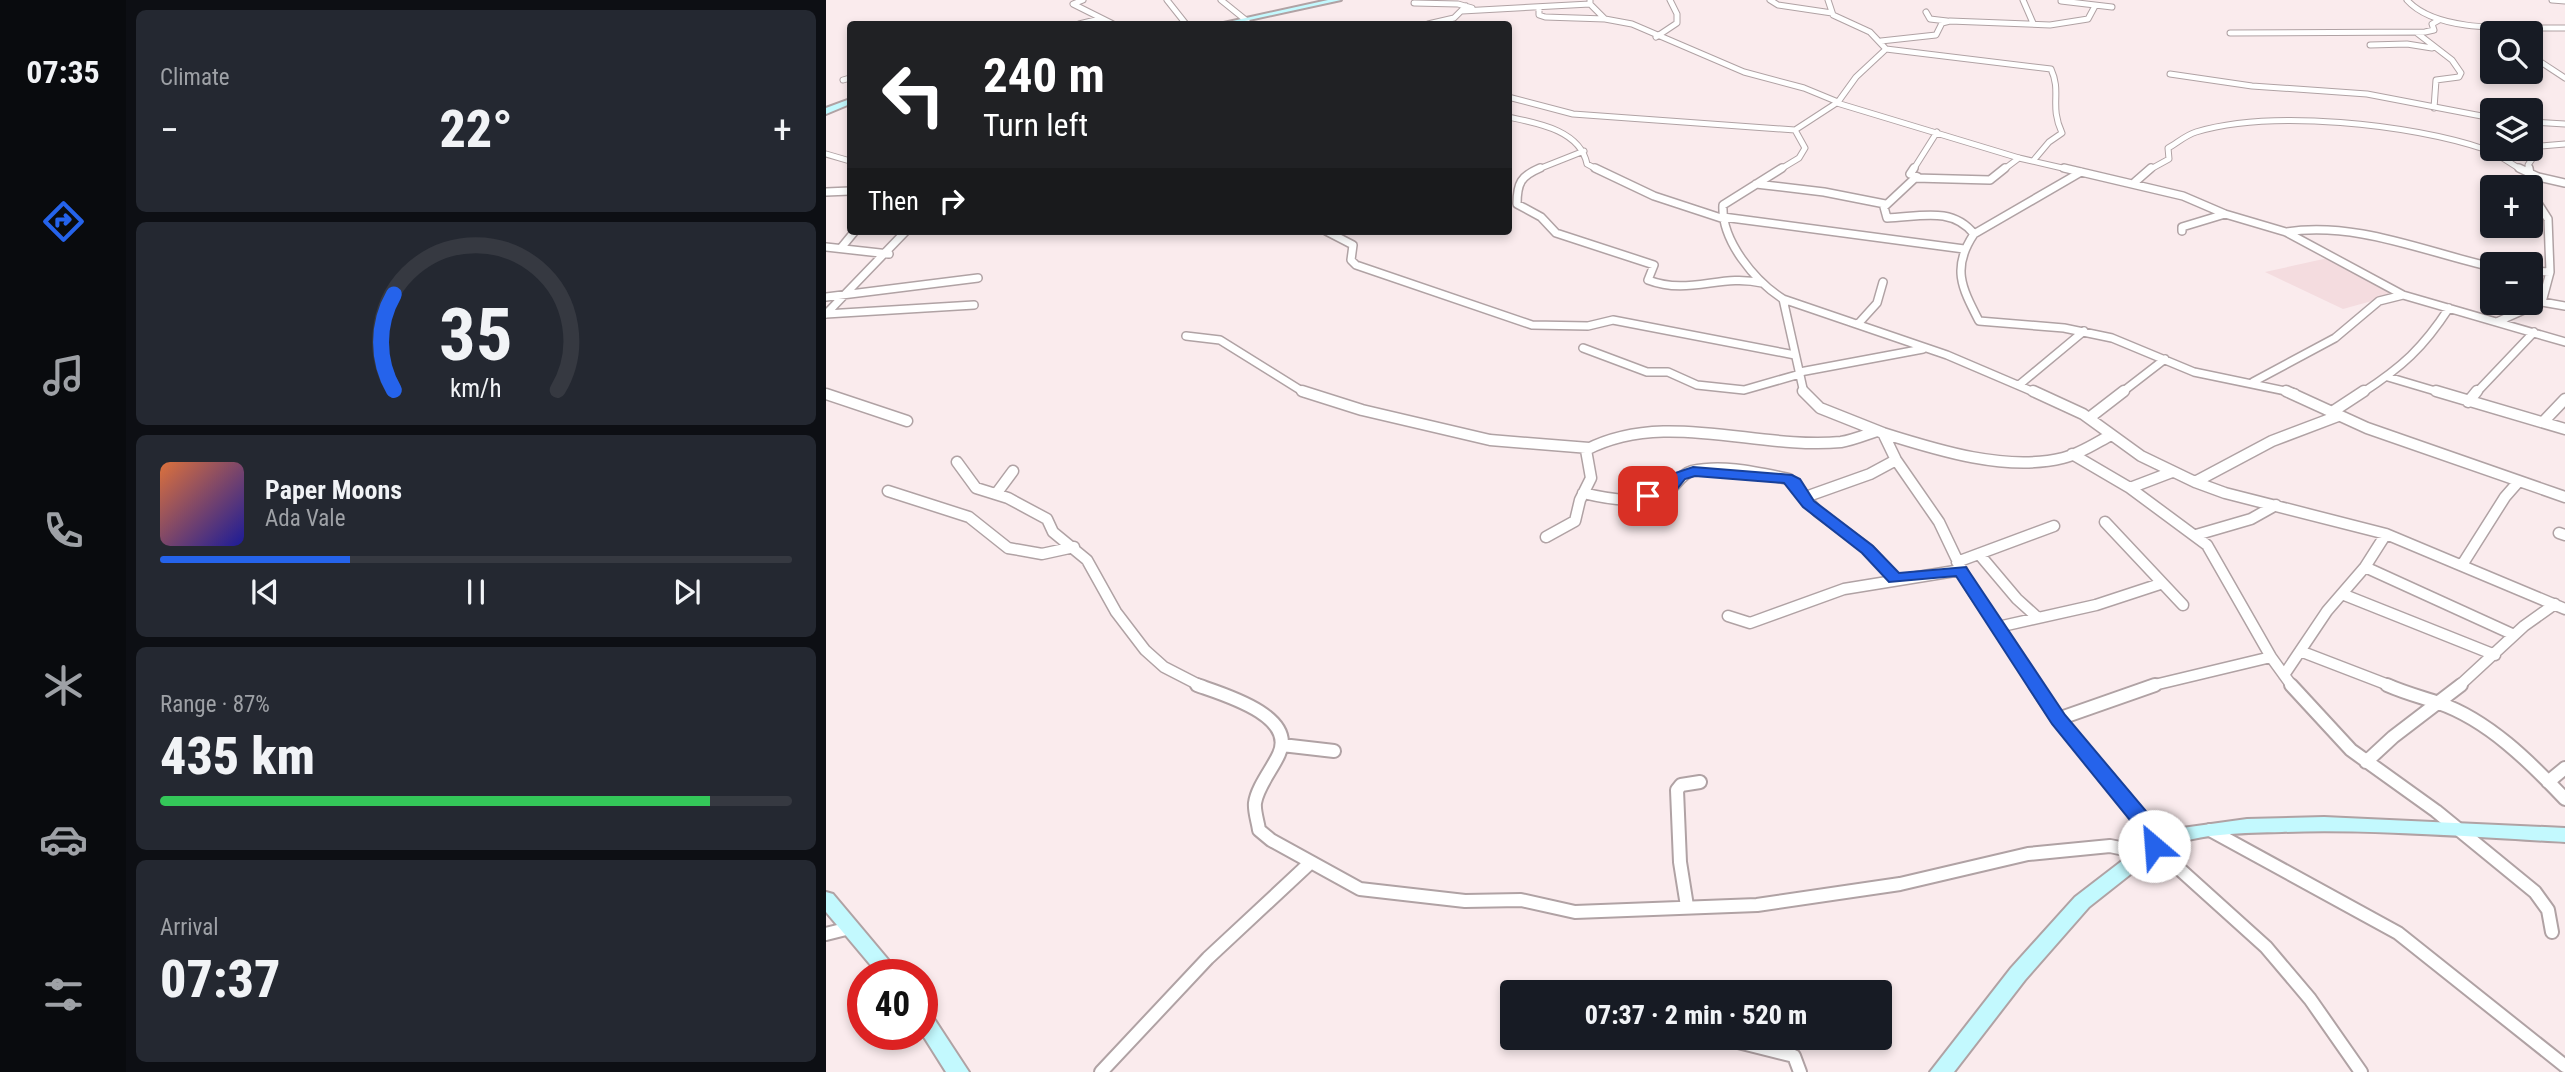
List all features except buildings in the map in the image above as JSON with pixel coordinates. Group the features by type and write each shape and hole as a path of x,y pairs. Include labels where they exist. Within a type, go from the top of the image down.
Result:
{"street":[{"path":"1083,0 1073,5 1104,21"},
{"path":"1167,0 1184,21"},
{"path":"1221,0 1247,21 1338,0"},
{"path":"1442,21 1451,19 1471,0"},
{"path":"1656,37 1676,25 1679,20 1679,12 1670,0"},
{"path":"1770,0 1778,5 1832,13 1855,22 1884,45 2051,69 2057,82 2053,114 2062,133 2048,139 2042,153 2033,161"},
{"path":"1828,0 1832,13"},
{"path":"2023,0 2033,23"},
{"path":"2407,0 2413,9 2439,19 2480,24"},
{"path":"2552,0 2565,1"},
{"path":"2061,1 2112,7"},
{"path":"1409,13 1414,2 1480,10 1539,9 1590,2 1605,19"},
{"path":"1926,12 1928,19 1947,21 2061,24 2083,21 2090,16 2095,6"},
{"path":"1539,9 1540,16 1545,17 1605,19 1632,24 1656,37 1744,72 1804,88 1838,103 2019,158 2135,182 2183,196 2225,214 2286,232 2403,295 2565,342"},
{"path":"1088,21 1096,18"},
{"path":"2230,33 2417,33 2434,30 2432,24 2439,19"},
{"path":"1512,98 1573,114 1795,130 1838,103 1884,45 1936,35 1942,23 1947,21"},
{"path":"2543,27 2565,28"},
{"path":"2417,33 2459,67 2461,75 2436,80 2434,108"},
{"path":"2370,45 2407,44 2436,50"},
{"path":"2543,64 2565,78"},
{"path":"2170,74 2252,86 2367,94 2480,116"},
{"path":"826,111 847,102"},
{"path":"1512,118 1568,137 1584,151 1587,164 1612,178 1656,197 1724,218 1964,248"},
{"path":"2135,182 2150,169 2169,159 2171,155 2168,148 2187,133 2247,122 2393,128 2485,149 2529,174 2565,183"},
{"path":"2543,123 2565,124"},
{"path":"1795,130 1795,135 1804,145 1803,153 1727,200 1721,209 1727,235 1738,245 1762,283 1783,299 1927,349 2020,385 2089,418 2111,435 2172,472 2195,482 2386,534 2562,606"},
{"path":"1937,132 1923,158 1912,167 1910,174 1918,177 1990,180 2019,158"},
{"path":"2543,298 2550,272 2547,219 2534,197 2529,161 2541,146 2565,145"},
{"path":"1584,151 1526,174 1517,185 1517,204 1541,217 1556,233 1654,265 1655,269 1648,280 1658,284 1699,289 1730,280 1762,283"},
{"path":"826,155 847,160"},
{"path":"2081,172 1974,234 1964,248 1960,285 1979,321 2084,331 2122,341 2194,372 2253,382 2295,393 2335,414 2565,497"},
{"path":"1885,204 1918,177"},
{"path":"1756,184 1824,192 1885,204"},
{"path":"826,192 847,191"},
{"path":"1885,204 1885,218 1953,215 1970,227 1974,234"},
{"path":"2182,231 2182,227 2190,223 2225,214"},
{"path":"2286,232 2302,228 2325,230 2480,264"},
{"path":"841,248 852,235"},
{"path":"826,314 842,295 889,254 903,235"},
{"path":"1333,235 1353,245 1351,260 1356,265 1504,318 1548,326 1588,326 1613,320 1795,355"},
{"path":"828,248 889,254"},
{"path":"2543,272 2550,272"},
{"path":"826,296 978,278"},
{"path":"1858,324 1877,303 1883,282"},
{"path":"2253,382 2335,338 2379,301 2403,295"},
{"path":"1783,299 1808,400 1825,411 1925,446 1981,456 2042,460 2072,454 2111,435"},
{"path":"2543,302 2565,306"},
{"path":"826,314 974,305"},
{"path":"2195,482 2272,441 2335,414 2413,356 2449,308"},
{"path":"2499,321 2513,315"},
{"path":"2020,385 2084,331"},
{"path":"2468,402 2498,367 2534,332"},
{"path":"1186,336 1220,340 1254,364 1305,393 1362,410 1490,440 1588,448 1618,437 1649,434 1836,443 1880,432"},
{"path":"1583,348 1647,372 1668,372 1692,384 1752,389 1843,361 1927,349"},
{"path":"2089,418 2165,359"},
{"path":"2388,377 2565,429"},
{"path":"826,394 906,421"},
{"path":"2543,422 2565,399"},
{"path":"1880,432 1939,522 1959,566 1998,627 2059,719 2153,847 2189,880 2210,893 2252,932 2327,1020 2361,1072"},
{"path":"1546,537 1575,523 1583,493 1591,478 1586,452 1588,448"},
{"path":"2072,454 2130,488 2207,545 2271,657 2301,699 2366,762 2436,811 2535,892 2548,910 2552,932"},
{"path":"1807,500 1811,495 1870,474 1896,460"},
{"path":"957,462 976,488 996,494 1044,517 1053,532 1087,560 1116,612 1145,650 1176,675 1265,713 1280,734 1282,745 1278,761 1255,802 1259,830 1271,840 1349,884 1372,892 1473,902 1521,900 1575,912 1744,906 1900,884 2028,854 2110,846 2153,847 2210,830 2324,824 2565,835"},
{"path":"1583,493 1611,500 1648,496 1668,491 1684,474 1705,470 1789,479 1818,512 1868,550 1895,578"},
{"path":"996,494 1013,471"},
{"path":"2130,488 2172,472"},
{"path":"2462,565 2476,547 2510,489 2519,481"},
{"path":"888,491 972,519 1008,548 1042,554 1074,547"},
{"path":"2196,535 2252,519 2276,505"},
{"path":"2105,522 2160,584 2183,605"},
{"path":"1728,616 1750,623 1819,596 1959,566 1979,554 2054,526"},
{"path":"2284,675 2342,594 2365,567 2386,534"},
{"path":"1979,554 2017,599 2038,618"},
{"path":"2365,567 2512,634"},
{"path":"1998,627 2106,602 2160,584"},
{"path":"2342,594 2495,655"},
{"path":"2366,762 2381,744 2439,703 2495,655 2512,634 2562,606"},
{"path":"2300,651 2386,684 2414,698 2439,703 2500,739 2565,799"},
{"path":"2059,719 2168,680 2271,657"},
{"path":"1282,745 1334,751"},
{"path":"2548,782 2565,768"},
{"path":"1687,906 1679,862 1677,790 1681,785 1700,782"},
{"path":"2210,830 2398,933 2565,1066"},
{"path":"1941,1072 2018,974 2082,902 2153,847"},
{"path":"1101,1072 1209,958 1311,862"},
{"path":"826,899 877,959"},
{"path":"826,934 849,928"},
{"path":"938,1041 958,1072"},
{"path":"1770,1050 1794,1056 1800,1072"}],"shaded area":[{"path":"2328,258 2397,294 2343,309 2265,272"}],"route":[{"path":"1648,496 1668,491 1680,476 1693,471 1765,475 1787,479 1794,482 1808,504 1868,550 1895,578 1961,570 2059,719 2159,842 2154,846"}]}
